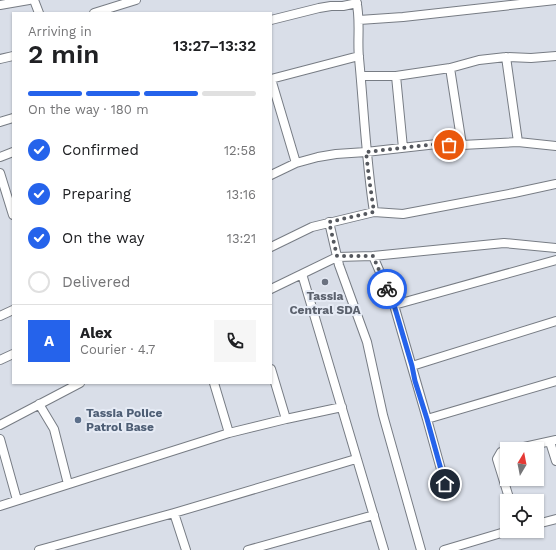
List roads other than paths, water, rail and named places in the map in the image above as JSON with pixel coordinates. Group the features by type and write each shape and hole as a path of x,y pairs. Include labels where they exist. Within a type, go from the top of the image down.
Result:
{"street":[{"path":"0,5 29,0"},
{"path":"34,0 39,12"},
{"path":"97,12 136,0"},
{"path":"359,20 403,17 556,0"},
{"path":"272,20 319,8 343,6 356,2 359,20 359,56 366,152 374,212"},
{"path":"0,60 12,56"},
{"path":"272,79 359,56"},
{"path":"361,76 396,76 450,68 479,60 506,57 531,58 556,56"},
{"path":"506,57 518,142"},
{"path":"450,68 462,145"},
{"path":"396,76 403,148"},
{"path":"272,82 296,163"},
{"path":"0,122 12,118"},
{"path":"272,175 296,163 330,155 437,144 462,145 518,142 556,146"},
{"path":"0,157 12,152"},
{"path":"0,173 12,212"},
{"path":"272,247 312,227 374,212 402,214 556,184"},
{"path":"329,222 337,256 367,342 383,414 421,550"},
{"path":"272,289 337,256 373,256 504,243 556,248"},
{"path":"373,256 394,305 445,484"},
{"path":"394,305 556,260"},
{"path":"302,274 384,550"},
{"path":"0,316 12,310"},
{"path":"412,366 556,321"},
{"path":"0,360 12,354"},
{"path":"272,372 286,419"},
{"path":"427,419 556,381"},
{"path":"0,425 78,384"},
{"path":"214,384 229,433"},
{"path":"39,404 54,429 68,484"},
{"path":"0,506 229,433 342,407"},
{"path":"0,439 17,500"},
{"path":"553,441 556,461"},
{"path":"500,454 497,459 500,469"},
{"path":"39,550 174,513 356,459"},
{"path":"174,513 186,550"},
{"path":"248,550 374,515"},
{"path":"544,522 556,519"},
{"path":"444,550 500,533"}],"place":[{"name":"Tassia Central SDA","path":"325,282"},
{"name":"Tassia Police Patrol Base","path":"78,420"}]}
